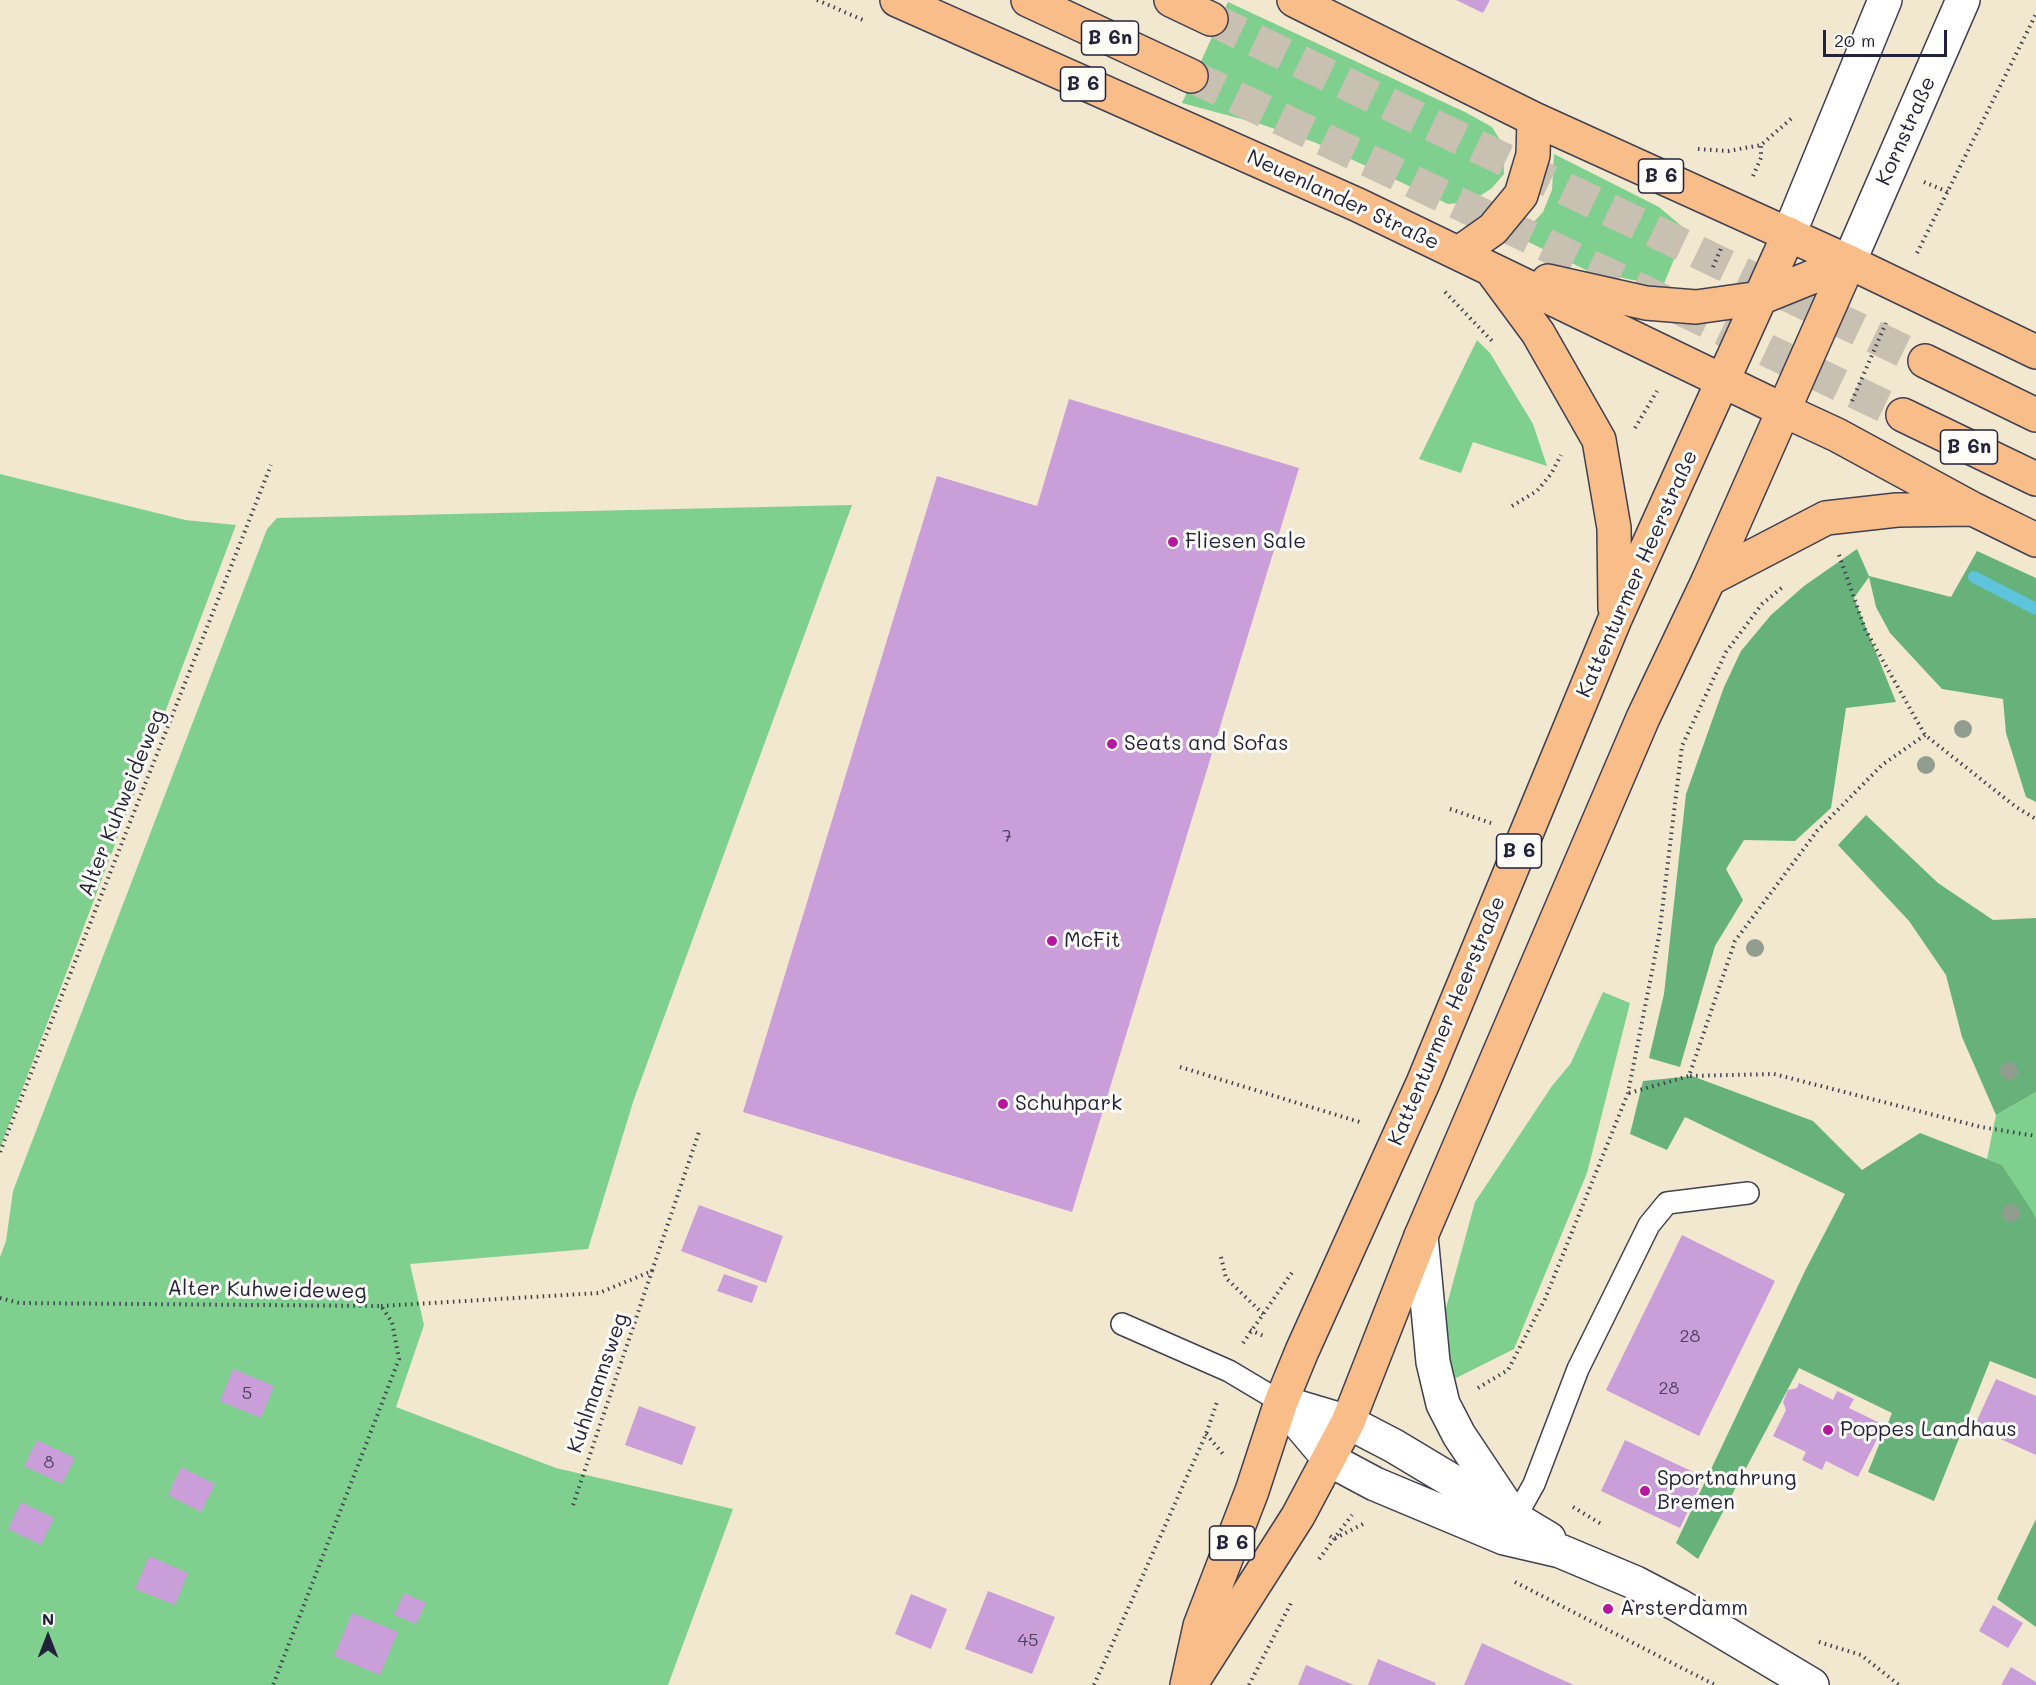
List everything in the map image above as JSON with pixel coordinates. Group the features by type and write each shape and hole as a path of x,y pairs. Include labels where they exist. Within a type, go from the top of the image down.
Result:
{"main road":[{"name":"Neuenlander Straße","path":"897,0 1358,205 1837,435 1973,509 2036,540"},
{"name":"B 6n","path":"1028,0 1191,76"},
{"path":"1171,0 1212,19"},
{"name":"B 6","path":"1294,0 1534,119 1849,262"},
{"path":"1459,253 1493,230 1521,195 1533,155 1534,119"},
{"name":"Kattenturmer Heerstraße","path":"1189,1685 1200,1626 1252,1491 1281,1402 1423,1083 1615,618 1789,234"},
{"path":"1490,268 1646,303 1695,307 1760,298 1849,262 2035,349"},
{"name":"Kattenturmer Heerstraße","path":"1189,1685 1298,1516 1330,1460 1348,1422 1421,1236 1643,718 1708,579 1849,262"},
{"name":"B 6","path":"1490,268 1538,333 1599,440 1614,528 1615,618"},
{"name":"B 6n","path":"1925,361 2036,415"},
{"name":"B 6n","path":"1903,415 2036,480"},
{"path":"1708,579 1826,518 1897,510 1973,509"}],"street":[{"path":"1789,234 1885,0"},
{"name":"Kornstraße","path":"1849,262 1963,0"},
{"path":"1421,1236 1432,1362 1443,1404 1459,1435 1515,1518"},
{"path":"1281,1402 1348,1422 1394,1446 1546,1537 1560,1551"},
{"path":"1281,1402 1330,1460 1376,1484 1504,1538 1560,1551 1678,1605 1812,1685"}],"lane":[{"path":"1515,1518 1534,1484 1578,1369 1649,1225 1666,1203 1748,1193"},
{"path":"1122,1324 1229,1371 1281,1402"}],"path":[{"path":"817,0 870,23"},
{"path":"1837,435 1902,286 2036,14"},
{"path":"1761,145 1787,124"},
{"path":"1444,291 1497,345"},
{"path":"1512,506 1537,491 1551,474 1562,454 1564,464"},
{"name":"Alter Kuhweideweg","path":"0,1152 271,465"},
{"path":"1826,518 1864,629 1924,735 2016,807 2036,819"},
{"path":"1474,1390 1508,1370 1545,1299 1628,1093 1659,936 1682,746 1726,652 1762,604 1787,583"},
{"path":"1689,1076 1735,941 1817,831 1882,765 1924,735"},
{"path":"1450,808 1500,827"},
{"path":"1180,1067 1366,1125 1361,1133"},
{"path":"1628,1093 1689,1076 1774,1074 1981,1127 2036,1136"},
{"name":"Kuhlmannsweg","path":"573,1504 699,1132"},
{"path":"1221,1257 1226,1278 1263,1314"},
{"path":"1094,1685 1206,1434 1229,1371 1247,1334 1294,1268"},
{"path":"381,1306 599,1293 652,1271"},
{"name":"Alter Kuhweideweg","path":"0,1298 19,1303 381,1306 392,1322 399,1359 273,1685"},
{"path":"1206,1434 1252,1491"},
{"path":"1298,1516 1334,1539"},
{"path":"1314,1567 1334,1539 1369,1521"},
{"path":"1514,1581 1715,1685"},
{"path":"1249,1685 1295,1596"}],"green space":[{"path":"1228,2 1467,113 1492,127 1503,145 1504,174 1492,188 1471,202 1448,204 1314,142 1260,124 1182,103"},
{"path":"1554,154 1659,207 1686,230 1663,286 1588,271 1514,235 1529,227 1543,212 1552,190"},
{"path":"1477,340 1490,353 1533,424 1547,466 1473,442 1461,473 1419,459"},
{"path":"0,474 185,520 236,525 0,1148"},
{"path":"852,505 634,1099 588,1249 410,1264 424,1325 396,1407 556,1468 733,1509 668,1685 0,1685 0,1257 6,1241 13,1191 267,529 277,518"},
{"path":"1857,549 1869,576 1951,597 1977,551 2036,578 2036,802 2026,797 2006,733 2003,699 1942,689 1890,633 1876,607 1869,577 1854,598 1896,702 1846,708 1831,808 1795,841 1744,840 1726,869 1743,900 1715,946 1680,1067 1649,1058 1664,994 1686,794 1724,687 1741,651 1771,615 1804,586"},
{"path":"1866,815 1938,883 1993,920 2036,918 2036,1092 1996,1115 1962,1037 1946,975 1909,921 1838,845"},
{"path":"1603,992 1630,1003 1587,1173 1514,1349 1454,1379 1446,1345 1446,1308 1475,1202 1552,1086 1571,1063"},
{"path":"1692,1076 1813,1121 1862,1170 1920,1133 1987,1159 2002,1165 2032,1211 2036,1219 2036,1379 1990,1361 1934,1501 1868,1472 1892,1413 1799,1368 1698,1559 1676,1543 1805,1271 1845,1194 1685,1117 1667,1150 1630,1134 1643,1081"},
{"path":"2036,1092 2036,1219 2002,1165 1987,1159 1996,1115"},
{"path":"2036,1519 2036,1627 1997,1599"}],"building":[{"path":"1456,0 1490,0 1483,13"},
{"path":"1069,399 1299,468 1072,1212 743,1112 937,476 1037,506"},
{"path":"699,1205 783,1236 766,1283 681,1251"},
{"path":"1682,1235 1775,1281 1699,1436 1606,1390"},
{"path":"724,1274 758,1286 752,1303 717,1291"},
{"path":"233,1369 274,1386 261,1418 220,1401"},
{"path":"1996,1379 2036,1396 2036,1455 1974,1427"},
{"name":"Poppes Landhaus","path":"1799,1383 1833,1400 1837,1391 1854,1399 1849,1408 1884,1425 1858,1477 1826,1461 1822,1470 1802,1460 1806,1452 1773,1436 1786,1410 1783,1402 1788,1390 1797,1388"},
{"path":"639,1406 696,1427 682,1465 625,1445"},
{"path":"37,1440 75,1458 62,1484 24,1466"},
{"path":"1625,1440 1704,1477 1680,1528 1601,1491"},
{"path":"181,1467 215,1484 201,1512 168,1495"},
{"path":"21,1502 54,1518 41,1545 8,1529"},
{"path":"149,1556 188,1573 175,1605 135,1589"},
{"path":"988,1591 1055,1617 1032,1674 965,1649"},
{"path":"404,1593 426,1603 416,1624 394,1615"},
{"path":"911,1594 947,1609 931,1649 895,1634"},
{"path":"1993,1605 2023,1623 2008,1648 1979,1631"},
{"path":"352,1613 398,1632 380,1675 334,1656"},
{"path":"1482,1643 1547,1673 1574,1685 1464,1685"},
{"path":"1378,1659 1436,1683 1435,1685 1368,1685"},
{"path":"1306,1665 1354,1685 1298,1685"},
{"path":"2011,1667 2036,1682 2036,1685 2001,1685"}],"waterway":[{"path":"1974,577 2036,609"}],"tunnel":[{"path":"1211,19 1925,361"},
{"path":"1191,76 1903,415"}],"place":[{"name":"Fliesen Sale","path":"1173,542"},
{"name":"Seats and Sofas","path":"1112,744"},
{"name":"McFit","path":"1052,941"},
{"name":"Schuhpark","path":"1003,1104"},
{"name":"Poppes Landhaus","path":"1828,1430"},
{"name":"Sportnahrung Bremen","path":"1645,1491"},
{"name":"Arsterdamm","path":"1608,1609"}]}
